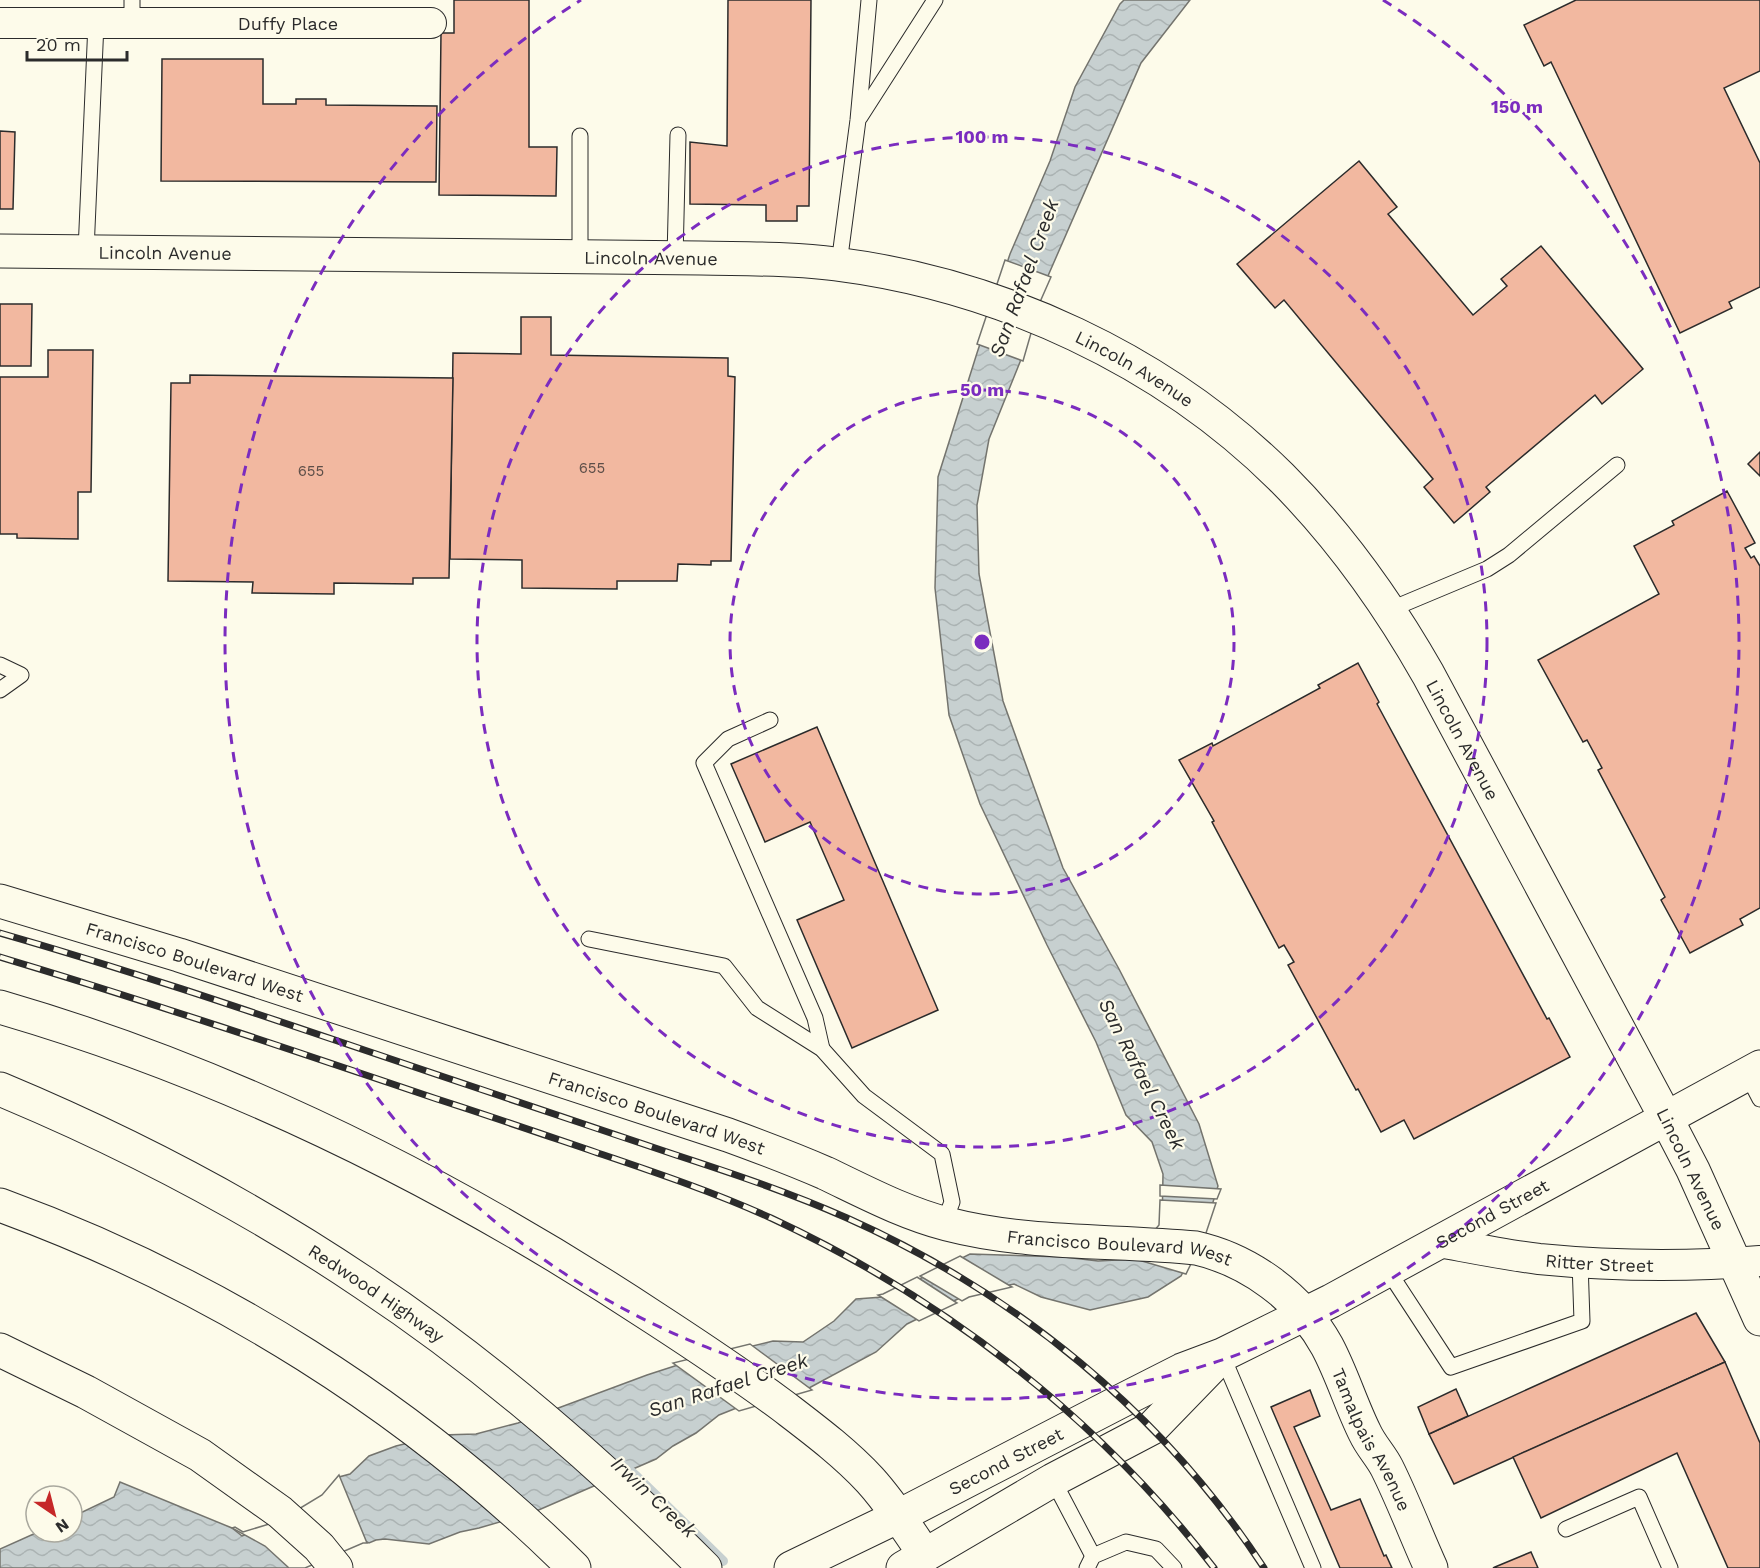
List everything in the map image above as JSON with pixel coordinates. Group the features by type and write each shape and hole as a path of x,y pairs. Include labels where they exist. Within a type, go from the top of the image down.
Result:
{"main road":[{"name":"Lincoln Avenue","path":"0,251 675,258 780,260 839,264 935,283 981,297 1067,330 1103,348 1168,387 1198,407 1254,452 1292,488 1330,531 1389,610 1428,674 1693,1170 1748,1262 1760,1319"},
{"name":"Francisco Boulevard West","path":"0,901 179,955 719,1132 804,1164 901,1208 944,1223 1013,1237 1189,1248 1220,1254 1251,1270 1288,1297 1305,1314"},
{"path":"0,1007 139,1053 299,1118 494,1218 567,1262 744,1377 849,1459 899,1516 920,1564"},
{"name":"Second Street","path":"791,1568 899,1516 1182,1370 1222,1355 1305,1314 1666,1118 1756,1080"},
{"name":"Redwood Highway","path":"0,1089 117,1142 240,1206 364,1282 426,1325 541,1416 651,1515 705,1568"},
{"path":"0,1204 111,1249 183,1284 248,1319 315,1361 375,1401 441,1451 541,1536 574,1568"},
{"name":"Tamalpais Avenue","path":"1305,1314 1326,1346 1366,1435 1386,1466 1431,1568"},
{"path":"0,1350 86,1392 200,1455 280,1512 319,1547 336,1568"},
{"name":"Second Street","path":"920,1564 1053,1480 1152,1428 1222,1355"}],"street":[{"name":"Duffy Place","path":"0,23 96,23 132,11 431,23"},
{"name":"Ritter Street","path":"1439,1242 1537,1258 1580,1262 1694,1265 1748,1262"}],"lane":[{"path":"839,264 858,120 869,0"},
{"path":"858,120 935,0"},
{"path":"86,252 96,23"},
{"path":"675,258 678,135"},
{"path":"580,136 580,257"},
{"path":"1389,610 1468,578 1494,564 1516,549 1617,465"},
{"path":"0,665 21,675 0,690"},
{"path":"770,720 728,739 704,763 815,1018 822,1049"},
{"path":"589,939 724,966 757,1008 822,1049 864,1096 942,1155 952,1202 944,1223"},
{"path":"1387,1269 1452,1367 1582,1321 1580,1262"},
{"path":"1222,1355 1313,1568"},
{"path":"1053,1480 1090,1562 1126,1542 1156,1549 1174,1568"},
{"path":"1566,1530 1639,1497 1670,1568"}],"water":[{"name":"San Rafael Creek","path":"1124,0 1190,0 1141,63 1037,301 1020,362 989,439 977,505 979,574 1003,701 1063,868 1119,969 1199,1124 1218,1186 1204,1231 1181,1276 1148,1297 1090,1310 1041,1297 1014,1284 968,1294 907,1324 876,1352 809,1388 739,1407 719,1415 656,1459 534,1512 460,1532 429,1544 385,1539 369,1543 363,1540 298,1568 0,1568 0,1549 24,1538 24,1544 84,1544 84,1511 114,1497 120,1482 232,1528 242,1536 281,1523 324,1498 339,1477 350,1474 369,1456 396,1446 441,1435 476,1434 518,1423 687,1362 773,1341 803,1342 834,1321 856,1299 883,1297 970,1254 1064,1257 1098,1261 1135,1259 1162,1227 1163,1174 1152,1142 1126,1115 1096,1042 980,804 949,715 935,588 938,477 977,353 1010,254 1050,161 1075,87"}],"pier":[{"path":"1005,260 1051,277 1040,302 1023,361 977,344"},
{"path":"1160,1185 1221,1189 1217,1199 1160,1196"},
{"path":"1160,1200 1216,1203 1206,1233 1186,1274 1125,1256 1133,1256 1159,1225"},
{"path":"960,1256 1012,1287 969,1297 962,1301 920,1276"},
{"path":"917,1277 957,1303 919,1321 878,1295"},
{"path":"750,1344 812,1390 739,1411 673,1363"},
{"path":"339,1475 367,1543 305,1568 289,1568 265,1546 232,1528 235,1527 243,1532 279,1521 322,1495"}],"building":[{"path":"454,0 529,0 529,147 557,147 556,196 439,195 441,33 454,33"},
{"path":"728,0 811,0 809,206 797,206 797,221 766,221 766,205 690,204 690,142 727,146"},
{"path":"1576,0 1760,0 1760,71 1724,88 1760,163 1760,287 1729,302 1732,308 1680,333 1551,62 1544,66 1524,25"},
{"path":"162,59 263,59 263,104 296,104 296,99 326,99 326,105 437,106 436,182 161,181"},
{"path":"0,131 15,132 13,209 0,209"},
{"path":"1359,161 1397,207 1388,214 1473,315 1507,286 1501,279 1541,246 1643,369 1602,404 1595,395 1486,487 1490,492 1454,523 1424,487 1433,479 1284,300 1275,308 1237,264"},
{"path":"0,304 32,304 31,366 0,366"},
{"path":"521,317 551,317 551,355 728,358 728,376 735,377 731,561 711,561 711,565 678,564 677,581 617,581 617,589 522,588 522,560 450,559 453,353 521,354"},
{"path":"48,350 93,350 91,492 78,492 78,539 17,538 17,534 0,534 0,377 48,377"},
{"path":"190,375 453,378 449,578 413,578 413,584 334,583 334,594 252,593 253,582 168,581 171,383 190,383"},
{"path":"1760,452 1760,476 1748,464"},
{"path":"1727,491 1755,543 1745,548 1760,566 1760,908 1740,919 1743,925 1690,953 1661,900 1665,897 1598,770 1602,768 1587,740 1583,742 1538,660 1659,594 1634,546 1674,525 1672,521"},
{"path":"1358,663 1379,702 1377,704 1547,1019 1549,1018 1570,1057 1414,1139 1404,1120 1381,1132 1288,965 1294,962 1284,945 1279,948 1212,822 1214,821 1179,760 1212,743 1213,746 1320,688 1318,685"},
{"path":"817,727 938,1010 852,1048 797,920 844,900 810,822 765,842 731,764"},
{"path":"1696,1313 1725,1362 1454,1484 1429,1434"},
{"path":"1725,1362 1760,1443 1760,1568 1728,1568 1677,1453 1541,1518 1513,1457"},
{"path":"1456,1389 1468,1416 1429,1434 1418,1407"},
{"path":"1310,1390 1320,1416 1294,1427 1331,1510 1360,1499 1384,1556 1386,1555 1392,1568 1340,1568 1271,1407"},
{"path":"1531,1552 1538,1568 1493,1568 1495,1567"}],"waterway":[{"name":"Irwin Creek","path":"620,1462 723,1561"}],"railway":[{"path":"0,933 180,988 741,1177 826,1209 909,1248 969,1283 1026,1321 1081,1363 1132,1409 1180,1458 1224,1512 1264,1568"},
{"path":"0,957 219,1026 662,1175 771,1218 835,1250 896,1285 956,1324 1014,1366 1120,1461 1169,1513 1214,1568"}]}
